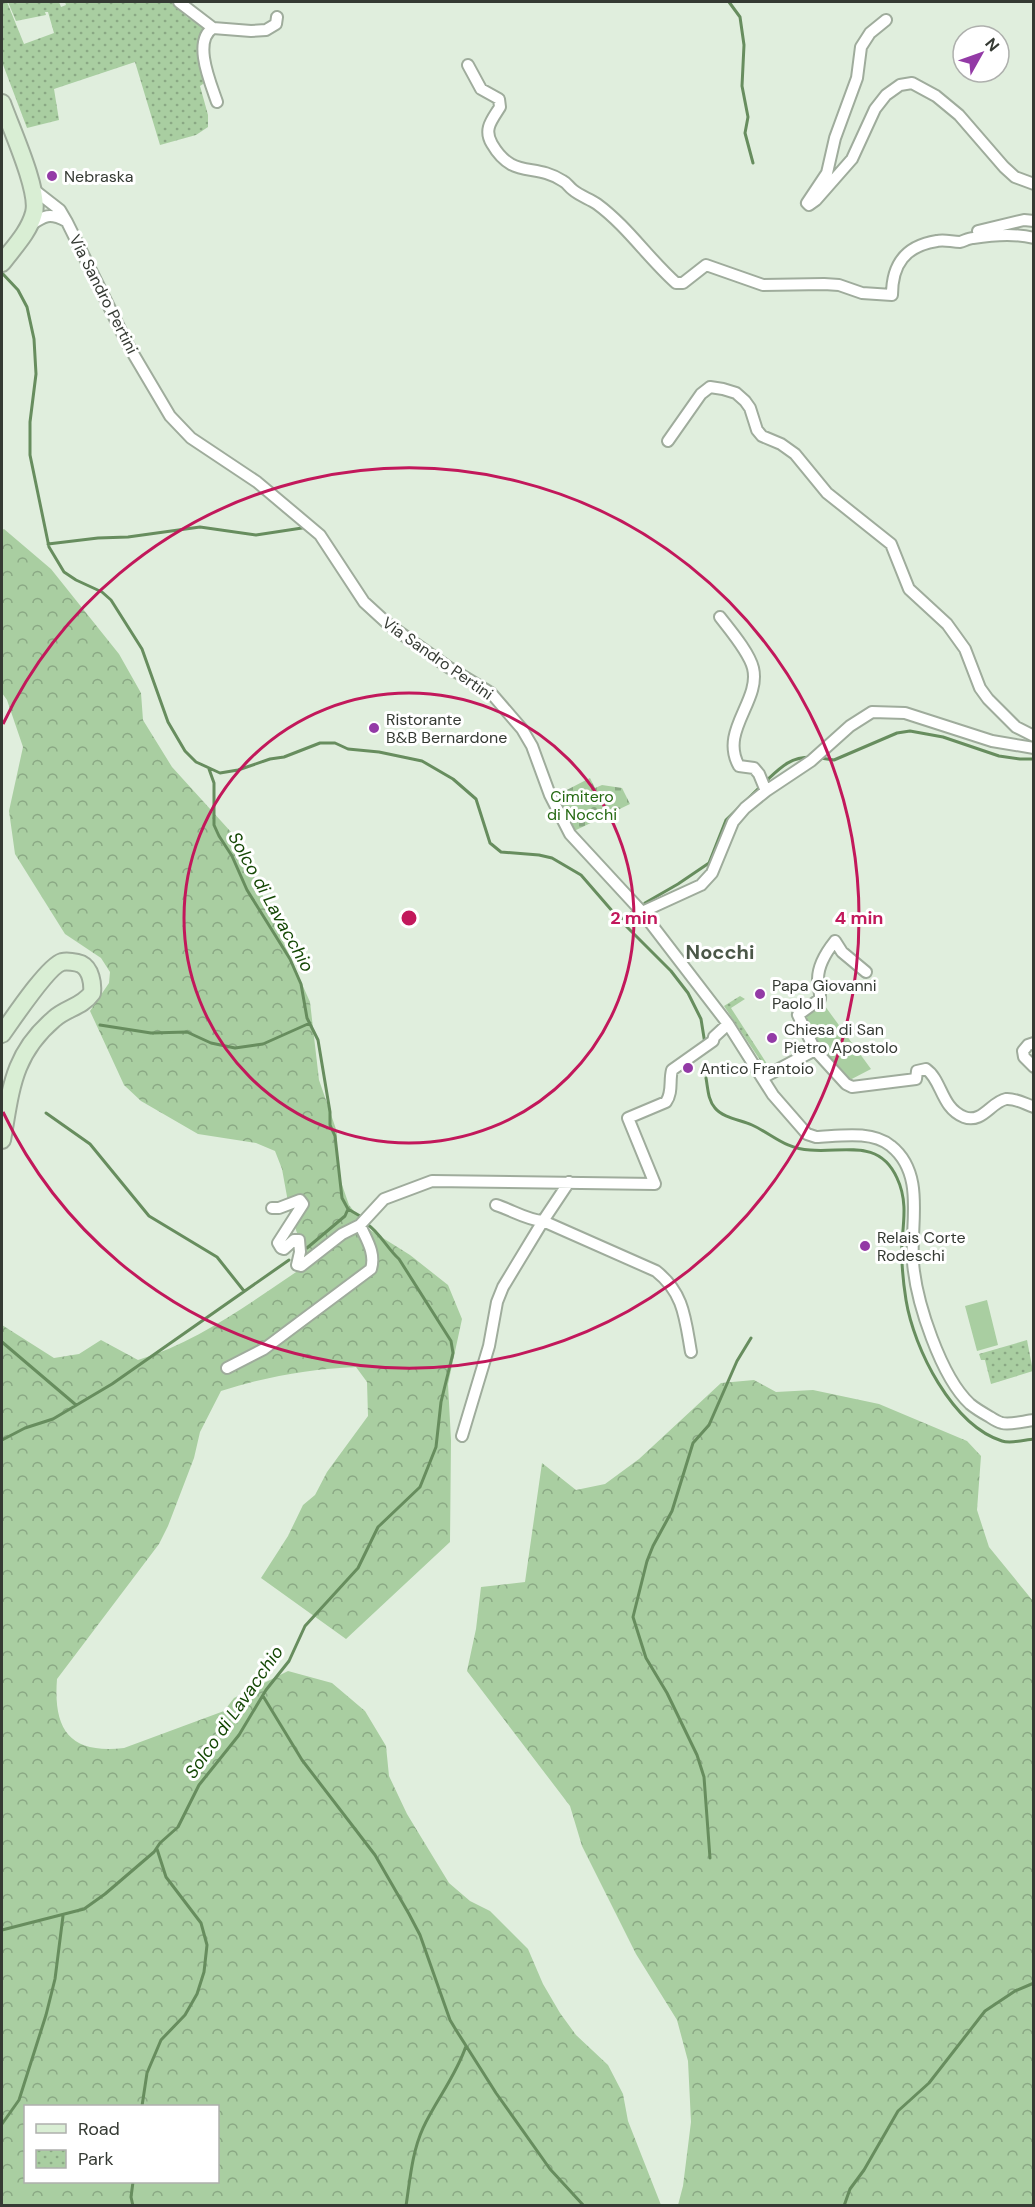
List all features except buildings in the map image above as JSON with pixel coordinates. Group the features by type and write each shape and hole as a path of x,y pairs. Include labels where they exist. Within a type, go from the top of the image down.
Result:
{"main road":[{"path":"2,103 33,189 34,211 29,226 2,263"},
{"path":"2,1034 50,970 62,962 79,963 86,967 90,975 92,993 86,1002 58,1016 42,1029 19,1062 12,1084 2,1140"}],"street":[{"path":"179,2 213,28 266,30 276,24 277,17"},
{"path":"886,20 870,33 861,47 857,78 834,138 827,174 807,203 809,205 816,200 852,159 875,109 885,95 900,85 912,83 936,96 959,115 1015,177 1034,184"},
{"path":"213,28 207,33 203,52 217,102"},
{"path":"468,65 481,89 499,99 500,107 488,126 488,134 492,144 508,163 514,167 549,173 597,204 634,238 676,282 683,283 706,265 763,285 839,285 862,293 892,295 892,278 905,254 919,245 939,240 960,242 972,238 1005,235 1034,238"},
{"name":"Via Sandro Pertini","path":"33,189 60,210 128,345 170,416 191,438 257,482 320,535 364,602 388,624 448,667 491,693 522,729 532,746 550,795 570,834 642,912 728,1024 773,1095 807,1134 816,1137 872,1137 883,1140 900,1155 908,1168 914,1195 913,1263 920,1307 942,1360 970,1404 986,1415 1002,1423 1034,1420"},
{"name":"Via Sandro Pertini","path":"29,226 46,216 56,216 67,222"},
{"path":"960,242 972,231 984,231 1002,225 1034,221"},
{"path":"668,441 701,394 710,387 729,391 745,401 750,408 757,430 762,436 781,444 795,454 827,493 891,544 909,589 947,624 965,650 980,688 988,699 1016,727 1034,735"},
{"path":"720,617 747,656 754,677 732,748 734,757 739,766 754,768 766,791"},
{"path":"642,912 701,885 712,873 733,822 745,808 824,750 850,726 872,712 905,713 992,741 1034,748"},
{"path":"866,972 842,952 835,941 819,972 817,981 820,999 800,1012 798,1016 815,1050 846,1084 852,1087 916,1079 917,1071 927,1069 953,1110 964,1117 981,1116 1008,1099 1034,1107"},
{"path":"272,1208 279,1208 300,1200 303,1204 278,1242 279,1246 284,1249 294,1240 299,1240 300,1252 297,1265 301,1266 342,1234 360,1225 384,1199 432,1181 656,1184 628,1118 666,1102 670,1096 672,1070 713,1041 714,1037 728,1024"},
{"path":"1034,1043 1028,1045 1023,1051 1024,1057 1034,1067"},
{"path":"762,1077 815,1050"},
{"path":"462,1436 489,1346 497,1302 503,1287 569,1182"},
{"path":"496,1205 518,1212 532,1220 543,1221 656,1271 669,1281 678,1297 684,1312 691,1352"},
{"path":"227,1368 264,1349 372,1269 374,1262 372,1252 360,1225"}],"green space":[{"path":"2,2 7,2 24,44 54,33 48,12 45,12 46,15 16,21 8,2 59,2 61,7 66,5 65,2 172,2 187,17 204,27 198,52 206,82 200,86 208,115 208,127 196,135 160,145 135,62 54,89 59,120 27,128 2,62"},
{"path":"4,529 51,569 119,654 141,693 143,720 172,767 231,832 242,849 310,1002 319,1080 337,1132 336,1150 340,1179 349,1205 367,1228 410,1255 448,1285 462,1319 448,1384 451,1440 450,1542 346,1639 261,1578 288,1536 303,1505 315,1495 327,1472 368,1416 367,1382 356,1367 339,1368 270,1378 221,1391 200,1432 194,1458 159,1544 57,1679 58,1712 62,1725 69,1735 90,1747 124,1748 224,1711 234,1698 288,1671 332,1683 365,1711 386,1746 389,1776 407,1814 449,1883 470,1901 490,1911 528,1949 543,1984 560,2013 576,2035 608,2065 623,2094 628,2121 661,2205 2,2205 2,1325 54,1358 79,1354 101,1340 138,1360 205,1331 308,1264 290,1213 282,1169 275,1151 256,1143 198,1134 141,1101 124,1085 90,1011 109,983 110,972 101,958 65,934 15,854 9,811 23,747 7,700 2,693 2,530"},
{"name":"Cimitero di Nocchi","path":"590,778 595,788 602,785 622,788 630,804 572,832 558,804 561,803 557,795"},
{"path":"740,996 745,999 731,1008 769,1067 766,1069 724,1006"},
{"path":"822,1002 871,1069 846,1082 800,1020"},
{"path":"987,1300 998,1345 977,1351 965,1306"},
{"path":"1027,1340 1033,1371 991,1384 985,1360 981,1360 979,1354"},
{"path":"754,1380 776,1392 813,1390 879,1404 967,1441 981,1456 977,1510 989,1547 1033,1601 1033,2205 678,2205 683,2186 691,2122 688,2061 677,2020 636,1954 582,1846 570,1806 467,1671 476,1629 481,1587 525,1582 542,1463 576,1490 605,1484 639,1459 721,1383"}],"waterway":[{"path":"729,2 740,17 744,45 742,86 748,117 745,133 753,163"},
{"path":"2,273 18,290 27,307 34,339 36,374 30,422 30,455 49,547 64,572 102,592 111,600 142,649 168,722 185,751 196,762 220,773 284,757 320,743 335,743 348,749 379,752 422,761 453,779 476,799 490,843 501,852 552,858 581,875 620,920 671,971 688,993 701,1019 705,1044"},
{"path":"48,544 128,537 200,527 256,535 302,528"},
{"path":"820,758 834,760 897,733 910,731 943,737 999,756 1034,759"},
{"path":"766,781 791,761 811,757"},
{"name":"Solco di Lavacchio","path":"209,769 214,783 214,825 232,856 247,890 290,959 301,984 307,1018 318,1040 330,1112 330,1125 335,1136 342,1198 348,1209 360,1216"},
{"path":"645,903 709,863 726,820 761,786"},
{"path":"620,920 631,913"},
{"path":"100,1025 151,1033 187,1032 211,1043 235,1048 263,1044 310,1023"},
{"path":"706,1078 713,1105 727,1116 752,1125 793,1147 810,1150 871,1152 881,1157 889,1165 897,1178 904,1201 903,1278 910,1319 917,1340 938,1383 967,1419 984,1432 1006,1442 1034,1439"},
{"path":"46,1113 90,1144 149,1216 217,1257 244,1291"},
{"path":"307,1248 345,1216 348,1209"},
{"name":"Solco di Lavacchio","path":"2,1930 84,1909 154,1852 160,1843 178,1827 199,1785 239,1735 266,1690 289,1661 305,1626 358,1568 378,1527 420,1487 436,1447 441,1402 453,1353 451,1341 399,1259 367,1224"},
{"path":"2,1440 25,1428 53,1419 112,1384 289,1260"},
{"path":"710,1858 704,1777 697,1755 667,1693 646,1658 633,1617 647,1561 672,1511 693,1443 709,1425 737,1361 751,1338"},
{"path":"2,1342 76,1405"},
{"path":"263,1696 302,1760 375,1855 420,1935 450,2020 456,2030 496,2093 550,2169 584,2206"},
{"path":"142,2105 147,2073 161,2040 185,2015 197,1994 204,1972 207,1945 201,1923 166,1877 157,1849"},
{"path":"2,2124 19,2100 46,2015 55,1979 63,1916"},
{"path":"844,2206 850,2189 864,2170 898,2111 929,2083 985,2011 1015,1991 1034,1983"},
{"path":"406,2206 419,2137 457,2068 466,2046"},
{"path":"133,2183 131,2197 133,2206"}],"place":[{"name":"Nebraska","path":"52,176"},
{"name":"Ristorante B&B Bernardone","path":"374,728"},
{"name":"Papa Giovanni Paolo II","path":"760,994"},
{"name":"Chiesa di San Pietro Apostolo","path":"772,1038"},
{"name":"Antico Frantoio","path":"688,1068"},
{"name":"Relais Corte Rodeschi","path":"865,1246"}],"district":[{"name":"Nocchi","path":"720,952"}]}
